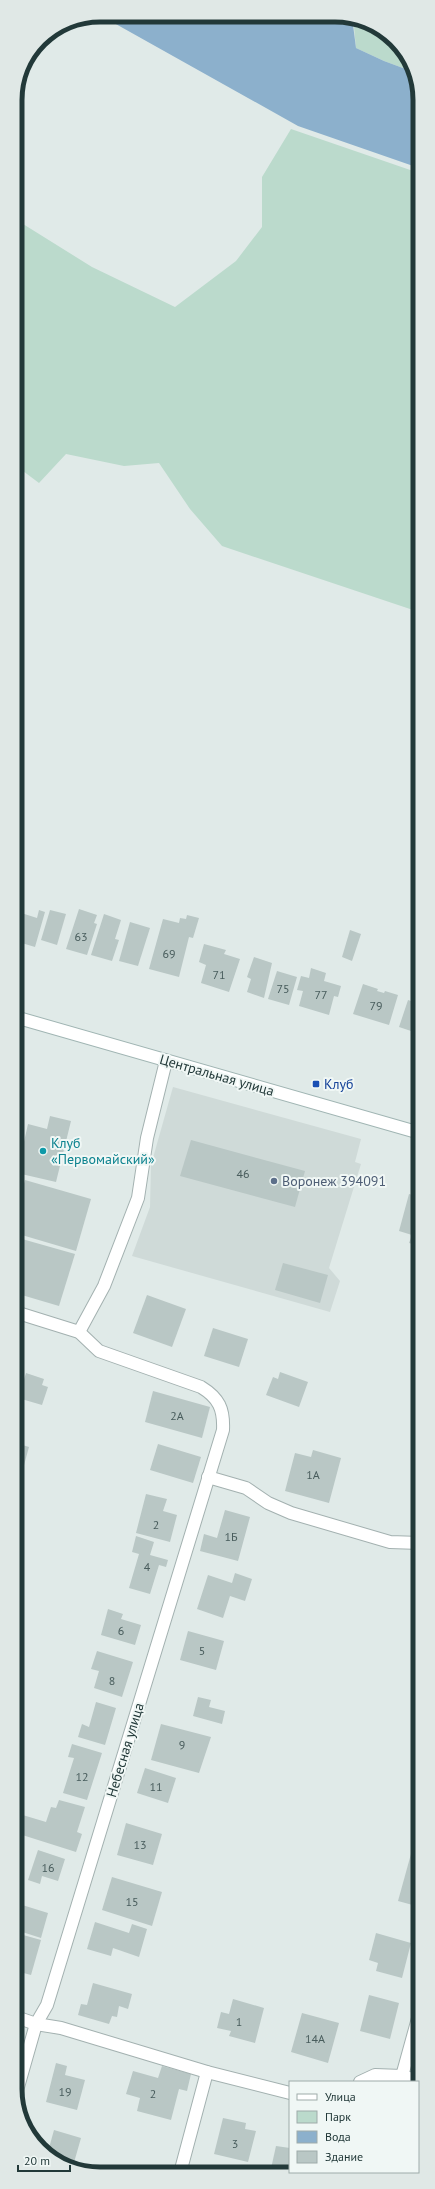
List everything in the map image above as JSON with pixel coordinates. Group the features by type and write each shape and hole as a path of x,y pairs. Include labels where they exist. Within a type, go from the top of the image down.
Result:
{"street":[{"name":"Центральная улица","path":"22,1019 413,1131"},
{"path":"22,1314 79,1332 104,1286 138,1198 147,1138 166,1061"},
{"name":"Небесная улица","path":"22,2073 36,2024 47,2005 223,1430 224,1415 220,1403 213,1394 201,1387 99,1351 79,1332"},
{"path":"208,1477 246,1488 268,1503 291,1513 390,1542 413,1543"},
{"path":"22,2019 36,2024 61,2028 207,2072 289,2093"},
{"path":"402,2076 413,2036"},
{"path":"182,2167 207,2072"},
{"path":"362,2081 376,2075 402,2076 413,2079"}],"shaded area":[{"path":"173,1087 361,1139 355,1162 361,1164 329,1268 340,1281 330,1312 132,1256 150,1207 151,1165"}],"green space":[{"path":"354,25 374,32 382,38 397,53 407,69 384,61 356,48"},
{"path":"291,129 413,171 413,610 222,546 190,509 159,463 124,466 66,454 39,483 22,470 22,223 92,267 175,307 236,261 262,227 262,177"}],"water":[{"path":"113,22 335,22 353,25 356,48 407,70 413,100 413,166 298,126"}],"building":[{"path":"79,909 97,915 94,923 97,924 87,955 66,949"},
{"path":"39,910 45,912 35,947 22,943 22,913 37,918"},
{"path":"50,910 66,914 57,945 41,940"},
{"path":"104,914 121,920 115,939 119,940 112,961 91,955"},
{"path":"187,915 199,918 193,938 189,937 179,977 149,969 163,919 179,923 180,918 186,919"},
{"path":"130,922 150,928 138,966 119,961"},
{"path":"350,930 361,934 352,961 342,957"},
{"path":"204,944 226,950 224,954 240,959 229,992 201,983 206,965 199,962"},
{"path":"254,957 272,963 264,998 247,992 251,979 247,977"},
{"path":"311,968 326,973 324,981 341,986 338,997 334,996 329,1015 299,1006 303,991 297,990 301,976 309,978"},
{"path":"277,971 297,977 289,1005 268,999"},
{"path":"363,984 378,989 377,991 384,993 385,991 398,995 389,1025 353,1014"},
{"path":"408,1000 413,1002 413,1032 399,1027"},
{"name":"Клуб «Первомайский»","path":"50,1116 71,1121 56,1182 22,1174 22,1151 28,1124 47,1129"},
{"path":"191,1140 305,1171 295,1207 180,1176"},
{"path":"25,1180 91,1199 76,1251 22,1235 22,1190"},
{"path":"409,1194 413,1195 413,1244 409,1243 412,1235 399,1231"},
{"path":"22,1239 75,1254 59,1306 22,1295"},
{"path":"283,1263 328,1275 320,1303 275,1290"},
{"path":"147,1295 186,1309 172,1347 133,1333"},
{"path":"213,1328 248,1339 239,1367 204,1356"},
{"path":"280,1372 308,1382 299,1407 266,1395 273,1377 278,1379"},
{"path":"26,1373 44,1379 42,1385 48,1387 42,1405 22,1399 22,1386"},
{"path":"153,1391 210,1407 202,1438 145,1422"},
{"path":"158,1444 201,1457 193,1483 150,1470"},
{"path":"22,1445 29,1447 22,1472"},
{"path":"313,1450 341,1458 329,1503 285,1491 295,1453 311,1457"},
{"path":"146,1494 167,1499 163,1511 177,1515 170,1542 136,1533"},
{"path":"225,1510 250,1517 238,1561 200,1551 204,1534 217,1538"},
{"path":"136,1536 154,1542 150,1555 168,1560 166,1567 159,1565 150,1594 129,1588 139,1554 132,1552"},
{"path":"235,1573 252,1579 245,1601 230,1596 223,1618 197,1609 208,1575 232,1583"},
{"path":"108,1609 123,1614 121,1619 141,1625 135,1645 101,1635"},
{"path":"188,1631 224,1641 216,1670 180,1660"},
{"path":"97,1651 133,1662 122,1697 94,1688 99,1671 91,1669"},
{"path":"198,1697 211,1700 209,1707 225,1711 222,1724 193,1716"},
{"path":"96,1702 116,1708 105,1745 78,1737 82,1724 89,1727"},
{"path":"161,1724 211,1737 199,1773 151,1760"},
{"path":"72,1744 102,1753 87,1800 63,1793 74,1758 68,1757"},
{"path":"145,1768 176,1778 168,1803 137,1793"},
{"path":"59,1800 85,1807 77,1832 82,1834 76,1852 22,1835 22,1815 46,1822 51,1807 56,1808"},
{"path":"126,1823 162,1834 153,1865 117,1855"},
{"path":"413,1847 413,1905 398,1901"},
{"path":"38,1850 65,1859 58,1881 42,1876 40,1884 28,1880"},
{"path":"112,1877 162,1892 152,1926 102,1910"},
{"path":"22,1905 48,1913 41,1938 22,1932"},
{"path":"95,1922 129,1933 132,1924 147,1929 139,1957 113,1948 111,1956 87,1949"},
{"path":"376,1933 411,1943 402,1978 376,1971 378,1963 369,1960"},
{"path":"22,1935 41,1940 31,1975 22,1973"},
{"path":"93,1983 132,1994 128,2009 119,2006 117,2017 112,2016 109,2024 78,2015 81,2004 87,2005"},
{"path":"369,1995 399,2003 390,2039 360,2031"},
{"path":"233,1999 264,2008 255,2043 229,2036 231,2031 217,2028 221,2012 229,2014"},
{"path":"302,2013 339,2023 328,2063 291,2052"},
{"path":"56,2063 67,2066 65,2075 85,2080 77,2110 46,2102"},
{"path":"162,2066 191,2074 187,2091 179,2089 171,2120 137,2111 140,2098 126,2094 133,2071 158,2078"},
{"path":"223,2118 246,2123 245,2129 256,2131 248,2162 214,2154"},
{"path":"54,2130 81,2138 74,2163 61,2157 49,2148"},
{"path":"276,2146 289,2148 289,2167 271,2167"}],"place":[{"name":"Клуб","path":"316,1084"},
{"name":"Клуб «Первомайский»","path":"43,1151"},
{"name":"Воронеж 394091","path":"274,1181"}]}
